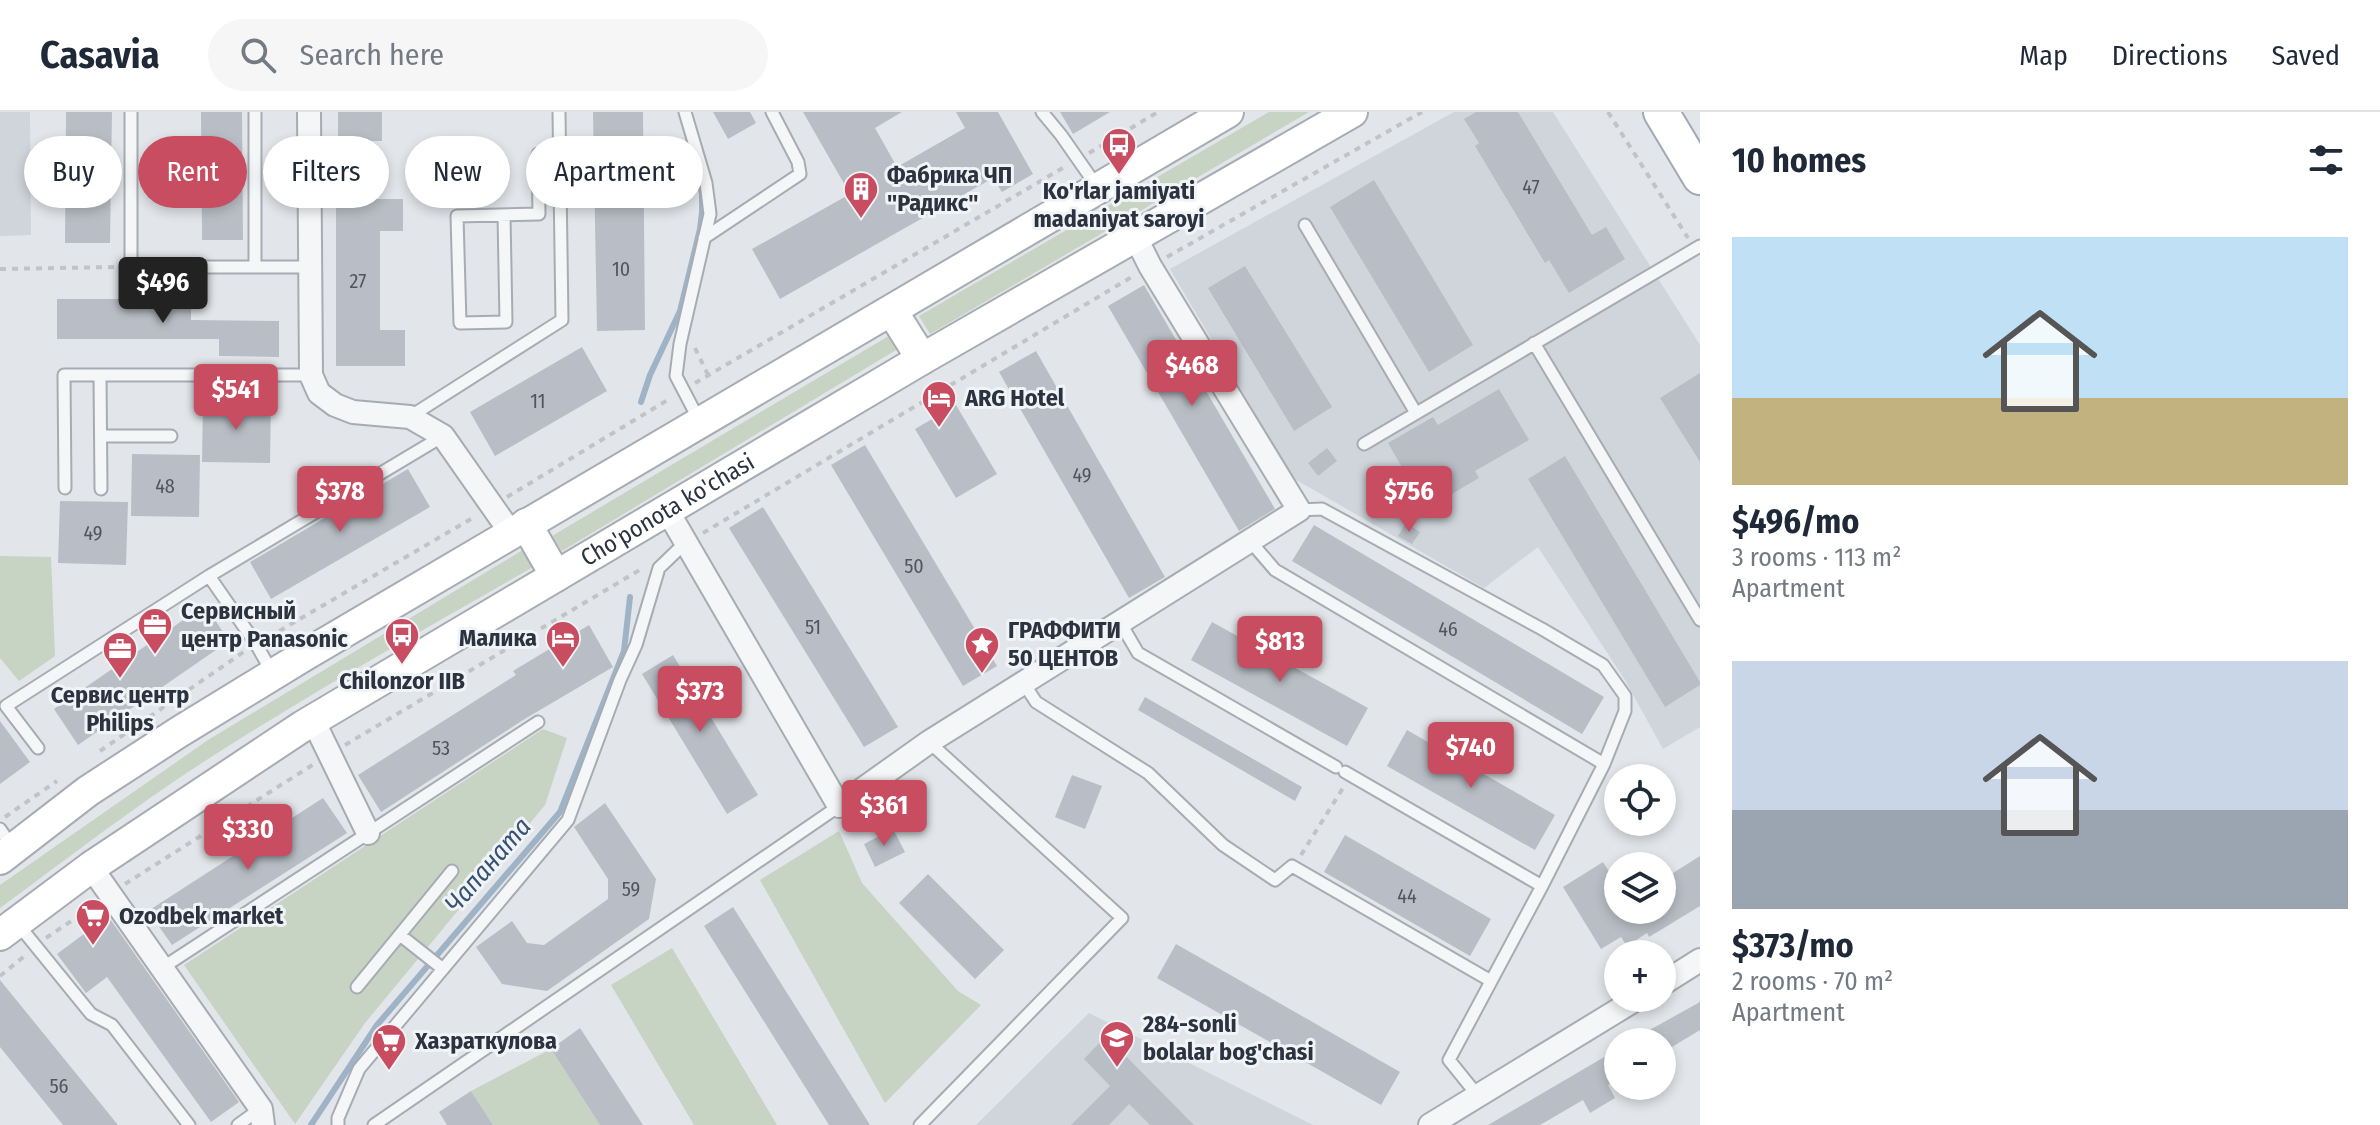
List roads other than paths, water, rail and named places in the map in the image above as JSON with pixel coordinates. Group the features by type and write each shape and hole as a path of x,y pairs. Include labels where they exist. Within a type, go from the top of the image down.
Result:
{"main road":[{"path":"5,846 273,674 1228,112"},
{"name":"Cho'ponota ko'chasi","path":"8,929 91,867 313,720 922,359 1352,112"},
{"path":"1661,112 1700,177"},
{"path":"892,311 922,359"},
{"path":"519,528 556,576"}],"street":[{"path":"309,112 311,375 319,393 335,405 353,412 410,417 443,436 493,506 519,528"},
{"path":"667,510 839,806 929,742 1299,510 1150,266 1135,236"},
{"path":"313,720 368,833"},
{"path":"91,867 262,1117"},
{"path":"1676,975 1700,960"},
{"path":"1430,1125 1459,1118 1478,1096 1615,1012"}],"lane":[{"path":"131,112 131,267 310,267"},
{"path":"255,112 255,267"},
{"path":"559,112 560,136"},
{"path":"685,112 706,183 710,214 680,344 676,376 700,423"},
{"path":"704,238 800,174 798,162 772,112"},
{"path":"1042,112 1098,188"},
{"path":"504,215 506,322 460,323 457,216 539,214 539,208"},
{"path":"410,417 562,320 561,208"},
{"path":"1305,225 1416,413"},
{"path":"1364,444 1698,248"},
{"path":"1534,343 1700,620"},
{"path":"65,488 64,375 311,375"},
{"path":"100,375 101,489"},
{"path":"101,436 171,436"},
{"path":"38,748 3,702 443,436"},
{"path":"1299,510 1322,509 1542,629 1603,665 1625,696 1625,711 1604,764 1449,1060 1478,1096"},
{"path":"1250,541 1275,570 1604,764"},
{"path":"338,1125 338,1118 359,1069 440,967 568,820 636,645 659,568 685,543"},
{"path":"209,576 273,674"},
{"path":"1120,622 1138,653 1542,886"},
{"path":"1023,682 1036,702 1148,773 1223,845 1275,880 1292,866 1491,981"},
{"path":"162,968 538,722"},
{"path":"920,1125 1122,918 929,742"},
{"path":"374,1125 839,806"},
{"path":"357,987 452,871"},
{"path":"8,929 91,1014 112,1025 189,1125"},
{"path":"400,935 440,967"},
{"path":"238,1125 262,1117"}],"waterway":[{"name":"Чапаната","path":"641,402 680,311 700,229 702,208"},
{"name":"Чапаната","path":"311,1125 377,1025 560,812 624,651 630,597"}],"place":[{"name":"Ko'rlar jamiyati madaniyat saroyi","path":"1119,176"},
{"name":"Фабрика ЧП \"Радикс\"","path":"861,220"},
{"name":"ARG Hotel","path":"939,429"},
{"name":"Сервисный центр Panasonic","path":"155,656"},
{"name":"Chilonzor IIB","path":"402,666"},
{"name":"Малика","path":"563,669"},
{"name":"ГРАФФИТИ 50 ЦЕНТОВ","path":"982,675"},
{"name":"Сервис центр Philips","path":"120,680"},
{"name":"Ozodbek market","path":"93,947"},
{"name":"284-sonli bolalar bog'chasi","path":"1117,1069"},
{"name":"Хазраткулова","path":"389,1072"}]}
